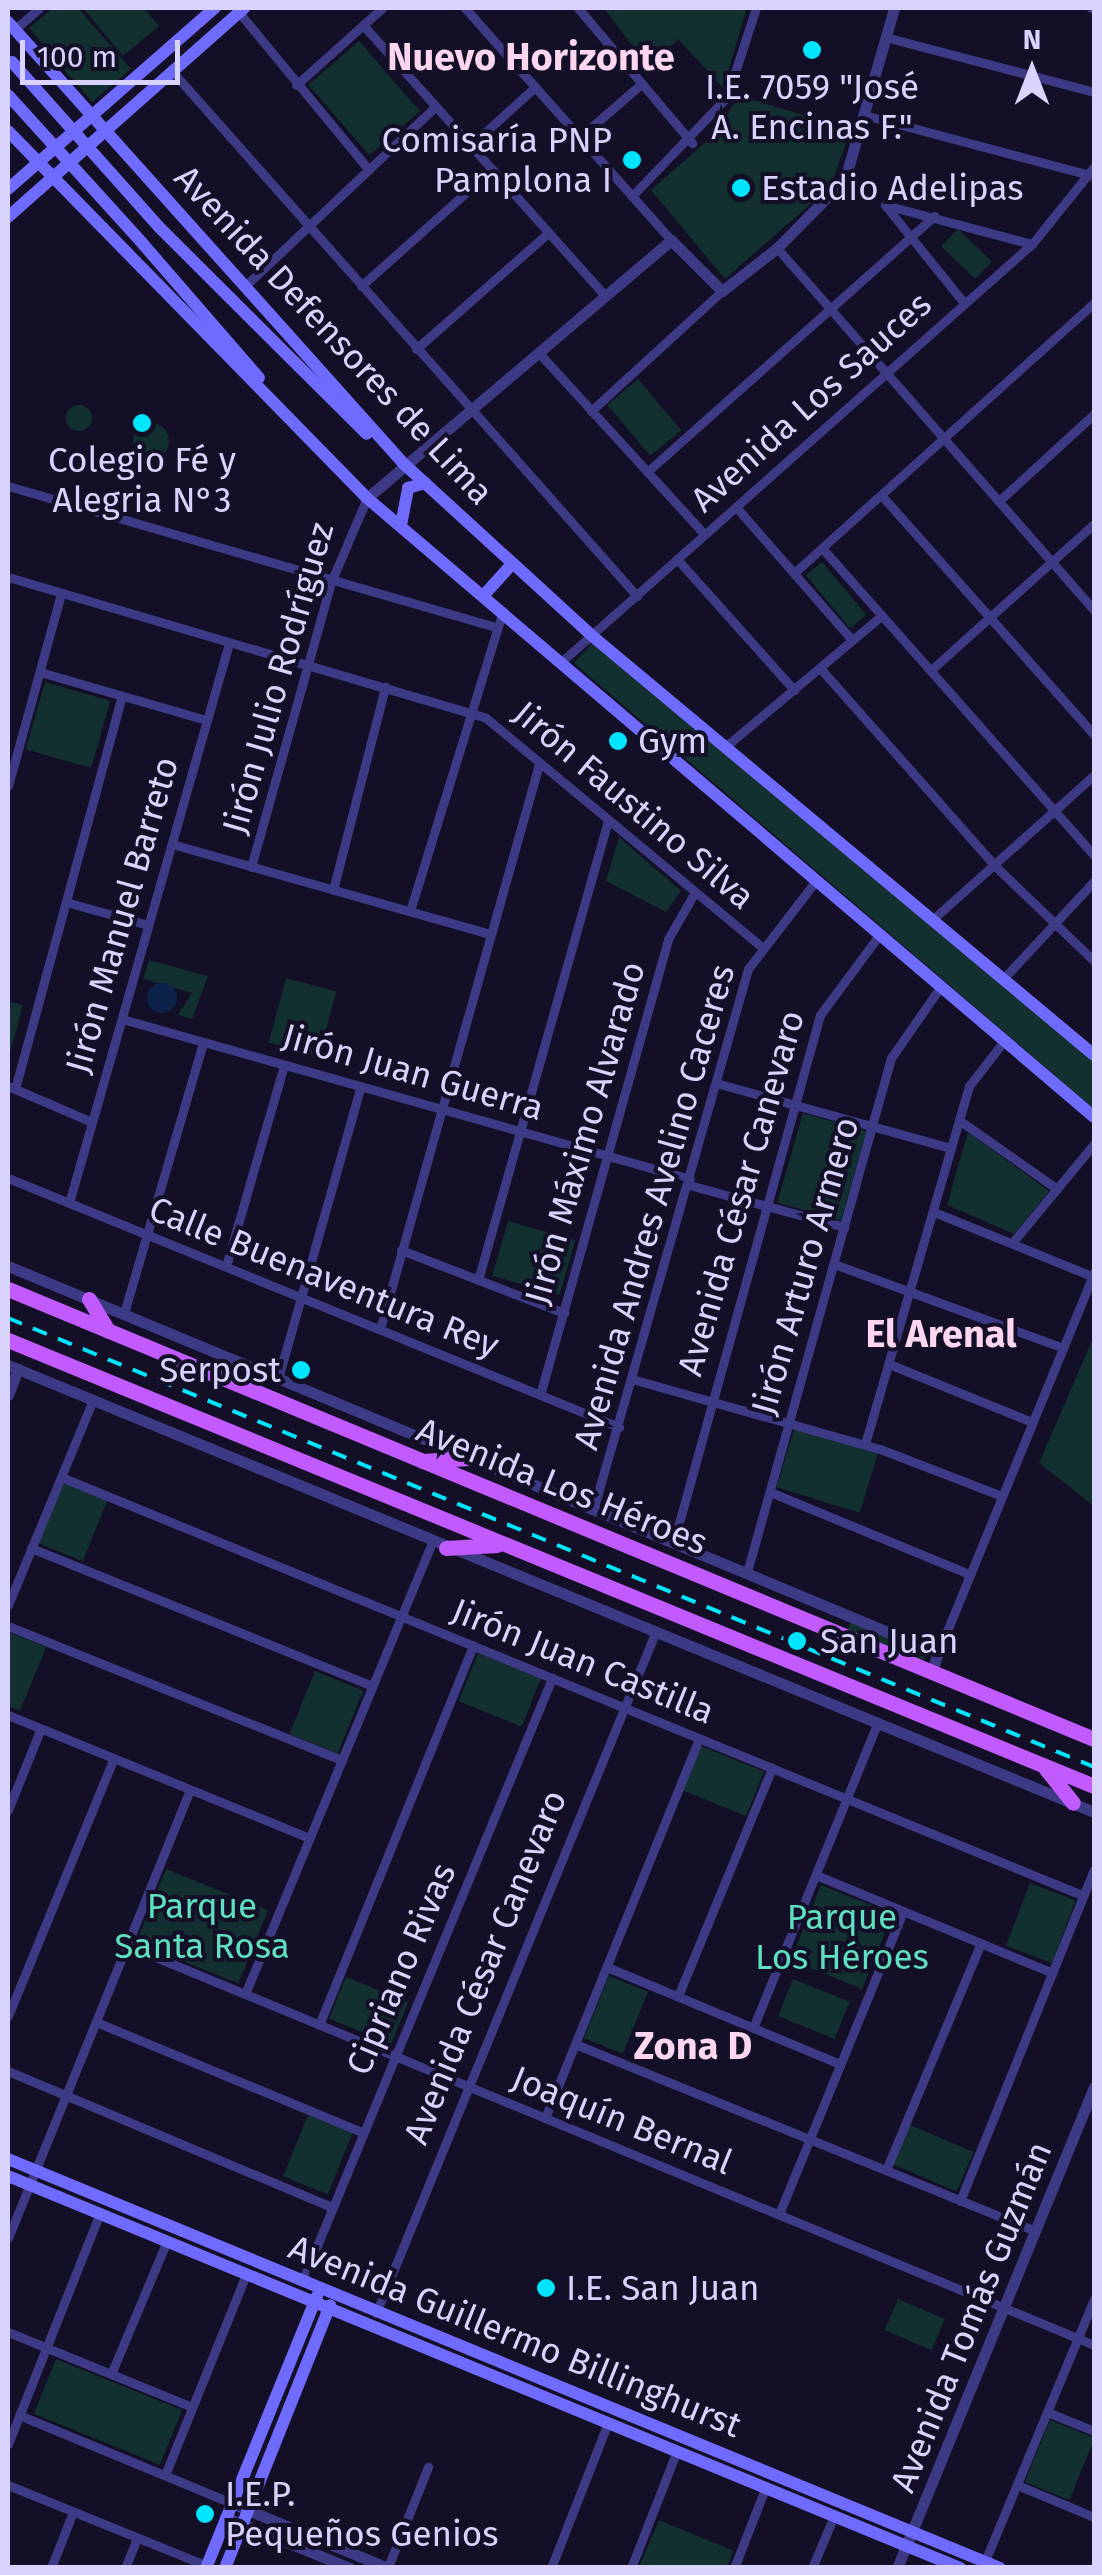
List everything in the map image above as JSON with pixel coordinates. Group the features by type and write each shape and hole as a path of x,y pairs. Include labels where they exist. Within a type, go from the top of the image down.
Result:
{"main road":[{"path":"8,189 35,161 215,8"},
{"path":"8,216 48,175 240,9"},
{"name":"Avenida Defensores de Lima","path":"11,26 404,464 592,635 1094,1055"},
{"path":"10,59 159,227 404,464"},
{"path":"8,95 334,464"},
{"path":"8,131 366,498 484,594 815,882 1094,1117"},
{"path":"401,525 408,488 425,483"},
{"path":"484,594 512,564"},
{"name":"Avenida Los Héroes","path":"8,1289 1094,1740"},
{"path":"89,1299 108,1331"},
{"path":"8,1340 1094,1786"},
{"path":"420,1462 469,1458"},
{"path":"439,1546 500,1544"},
{"path":"1044,1766 1073,1804"},
{"name":"Avenida Guillermo Billinghurst","path":"8,2159 1000,2568"},
{"name":"Avenida Guillermo Billinghurst","path":"8,2176 960,2568"},
{"path":"206,2567 320,2289"},
{"path":"224,2568 334,2295"}],"street":[{"path":"11,26 39,8"},
{"path":"296,85 382,8"},
{"path":"465,8 671,240 722,291"},
{"path":"632,196 692,143 735,83 756,8"},
{"path":"591,411 722,291 777,248 844,178 894,8"},
{"path":"240,9 296,85 369,170"},
{"path":"586,10 640,85 692,143"},
{"path":"363,25 605,296"},
{"path":"886,37 1094,92"},
{"path":"171,70 637,596"},
{"path":"580,137 640,85"},
{"path":"470,146 535,87"},
{"path":"244,287 434,108"},
{"path":"864,115 1094,174"},
{"path":"361,286 491,170"},
{"name":"Avenida Los Sauces","path":"560,663 1032,244 1094,174"},
{"path":"964,303 910,241 885,205 1032,244"},
{"path":"648,472 934,216"},
{"path":"416,349 548,233"},
{"name":"Jirón Julio Rodríguez","path":"251,867 331,582 366,498 671,240"},
{"path":"777,248 1094,610"},
{"path":"794,573 1094,303"},
{"path":"538,352 704,534"},
{"path":"998,501 1094,414"},
{"path":"1084,423 1094,435"},
{"path":"8,486 492,626"},
{"path":"882,496 1094,735"},
{"path":"736,508 852,640"},
{"path":"931,670 1094,524"},
{"path":"822,548 1094,855"},
{"path":"677,559 794,690"},
{"name":"Jirón Faustino Silva","path":"8,577 466,711 539,764 762,947"},
{"path":"8,786 62,593"},
{"path":"410,911 492,626 503,612"},
{"path":"725,748 880,616"},
{"name":"Jirón Manuel Barreto","path":"69,1203 229,643"},
{"path":"820,668 994,864 1094,961"},
{"path":"40,672 206,720"},
{"path":"333,890 385,688"},
{"path":"92,1122 11,1088 122,696"},
{"path":"380,1329 439,1108 539,764"},
{"path":"932,920 1094,776"},
{"path":"478,1280 608,821"},
{"path":"172,844 490,934"},
{"path":"1003,978 1094,881"},
{"name":"Avenida Andres Avelino Caceres","path":"594,1507 716,1083 762,947 815,882"},
{"name":"Jirón Máximo Alvarado","path":"540,1395 668,939 695,892"},
{"path":"66,902 148,925"},
{"name":"Avenida César Canevaro","path":"674,1542 828,998 880,934"},
{"name":"Jirón Arturo Armero","path":"748,1572 898,1042 941,986"},
{"name":"Jirón Juan Guerra","path":"122,1019 844,1227"},
{"path":"864,1444 969,1086 1004,1040"},
{"path":"124,1313 202,1042"},
{"path":"226,1266 284,1065"},
{"path":"716,1083 952,1148"},
{"path":"279,1374 362,1086"},
{"path":"959,1120 1057,1188"},
{"path":"1012,1242 1094,1144"},
{"name":"Calle Buenaventura Rey","path":"8,1178 619,1427"},
{"path":"932,1670 1093,1274 934,1212"},
{"path":"401,1250 564,1313"},
{"path":"834,1264 1063,1348"},
{"name":"Avenida Los Héroes","path":"8,1266 279,1374 469,1458 938,1653"},
{"path":"889,1364 1032,1422"},
{"path":"8,1395 13,1367 439,1546 1094,1812"},
{"path":"632,1379 864,1444 1002,1496"},
{"path":"8,1605 93,1400"},
{"name":"Jirón Juan Castilla","path":"61,1477 1084,1896"},
{"path":"770,1492 969,1574"},
{"path":"244,1994 402,1616 439,1546"},
{"path":"31,1548 372,1686"},
{"path":"8,1626 342,1760"},
{"name":"Avenida César Canevaro","path":"370,2326 656,1631"},
{"path":"319,2025 473,1645"},
{"name":"Cipriano Rivas","path":"302,2282 552,1678"},
{"path":"8,1715 310,1838"},
{"path":"753,2028 877,1724"},
{"path":"8,1810 41,1728"},
{"path":"546,2118 700,1739"},
{"path":"8,2016 114,1758"},
{"path":"678,1996 772,1768"},
{"path":"8,2238 190,1790"},
{"path":"960,2200 1094,1870"},
{"path":"816,1874 1052,1973"},
{"path":"779,2214 904,1911"},
{"path":"886,2170 981,1943"},
{"name":"Joaquín Bernal","path":"128,1946 1094,2345"},
{"path":"607,1966 840,2064"},
{"path":"96,2022 362,2132"},
{"path":"575,2044 1036,2231"},
{"path":"8,2070 332,2207"},
{"name":"Avenida Tomás Guzmán","path":"897,2568 1094,2086"},
{"path":"8,2444 100,2213"},
{"path":"111,2374 167,2241"},
{"path":"165,2476 246,2274"},
{"path":"985,2561 1094,2299"},
{"path":"8,2332 192,2407"},
{"path":"1047,2412 1094,2432"},
{"path":"19,2415 388,2568 428,2467"},
{"path":"550,2568 607,2425"},
{"path":"631,2568 676,2453"},
{"path":"1017,2484 1094,2516"},
{"path":"8,2486 206,2567"},
{"path":"734,2568 764,2490"},
{"path":"50,2568 73,2512"},
{"path":"812,2568 834,2516"},
{"path":"225,2517 350,2568"},
{"path":"125,2568 137,2538"},
{"path":"312,2568 318,2554"}],"green space":[{"path":"53,8 78,8 131,69 92,102 29,28"},
{"path":"83,8 144,8 159,26 123,56"},
{"path":"604,8 747,8 723,88 678,39 649,68"},
{"path":"359,41 420,111 369,155 308,85"},
{"name":"Estadio Adelipas","path":"739,96 851,129 831,186 725,279 651,190 715,134"},
{"path":"958,229 992,262 975,279 941,246"},
{"path":"638,379 681,430 650,456 607,405"},
{"path":"79,405 88,409 92,418 88,427 79,431 70,427 66,418 70,409"},
{"path":"151,423 163,429 169,441 163,453 151,459 139,453 133,441 139,429"},
{"path":"822,562 866,615 850,628 806,575"},
{"path":"592,643 1094,1061 1094,1109 574,663"},
{"path":"45,682 110,701 91,768 26,749"},
{"path":"619,837 681,891 666,912 606,881"},
{"path":"149,960 208,976 192,1019 178,1015 192,993 143,979"},
{"path":"286,978 336,991 319,1056 269,1043"},
{"path":"8,1001 23,1005 8,1060"},
{"path":"803,1113 866,1131 841,1221 777,1202"},
{"path":"968,1132 1049,1191 1014,1234 947,1205"},
{"path":"508,1221 575,1240 560,1295 492,1276"},
{"path":"1094,1336 1094,1506 1039,1463"},
{"path":"795,1427 878,1452 860,1513 777,1487"},
{"path":"63,1482 108,1500 83,1561 38,1543"},
{"path":"851,1621 926,1653 923,1661 847,1629"},
{"path":"8,1632 46,1647 20,1711 8,1706"},
{"path":"478,1653 541,1678 522,1727 459,1701"},
{"path":"315,1671 363,1690 338,1754 290,1734"},
{"path":"701,1746 764,1771 746,1816 683,1791"},
{"name":"Parque Santa Rosa","path":"166,1869 268,1910 238,1983 136,1942"},
{"path":"1030,1883 1076,1901 1052,1963 1006,1946"},
{"name":"Parque Los Héroes","path":"821,1885 892,1914 862,1989 791,1960"},
{"path":"609,1976 648,1992 623,2054 584,2038"},
{"path":"346,1977 408,2002 391,2044 329,2019"},
{"path":"793,1979 850,2002 835,2039 778,2016"},
{"path":"308,2115 353,2133 328,2194 283,2176"},
{"path":"910,2125 974,2152 957,2192 893,2165"},
{"path":"898,2299 945,2319 932,2350 885,2330"},
{"path":"56,2359 182,2410 160,2465 34,2414"},
{"path":"1050,2420 1094,2438 1069,2500 1025,2482"},
{"path":"659,2520 734,2551 727,2567 639,2567"}],"water":[{"path":"162,983 172,988 177,998 172,1008 162,1013 152,1008 147,998 152,988"}],"railway":[{"path":"8,1318 1094,1767"}],"place":[{"name":"I.E. 7059 \"José A. Encinas F.\"","path":"812,50"},
{"name":"Comisaría PNP Pamplona I","path":"632,160"},
{"name":"Estadio Adelipas","path":"741,188"},
{"name":"Colegio Fé y Alegria N°3","path":"142,423"},
{"name":"Gym","path":"618,741"},
{"name":"Serpost","path":"301,1370"},
{"name":"San Juan","path":"797,1641"},
{"name":"I.E. San Juan","path":"546,2288"},
{"name":"I.E.P. Pequeños Genios","path":"205,2514"}],"district":[{"name":"Nuevo Horizonte","path":"531,58"},
{"name":"El Arenal","path":"941,1335"},
{"name":"Zona D","path":"693,2047"}]}
